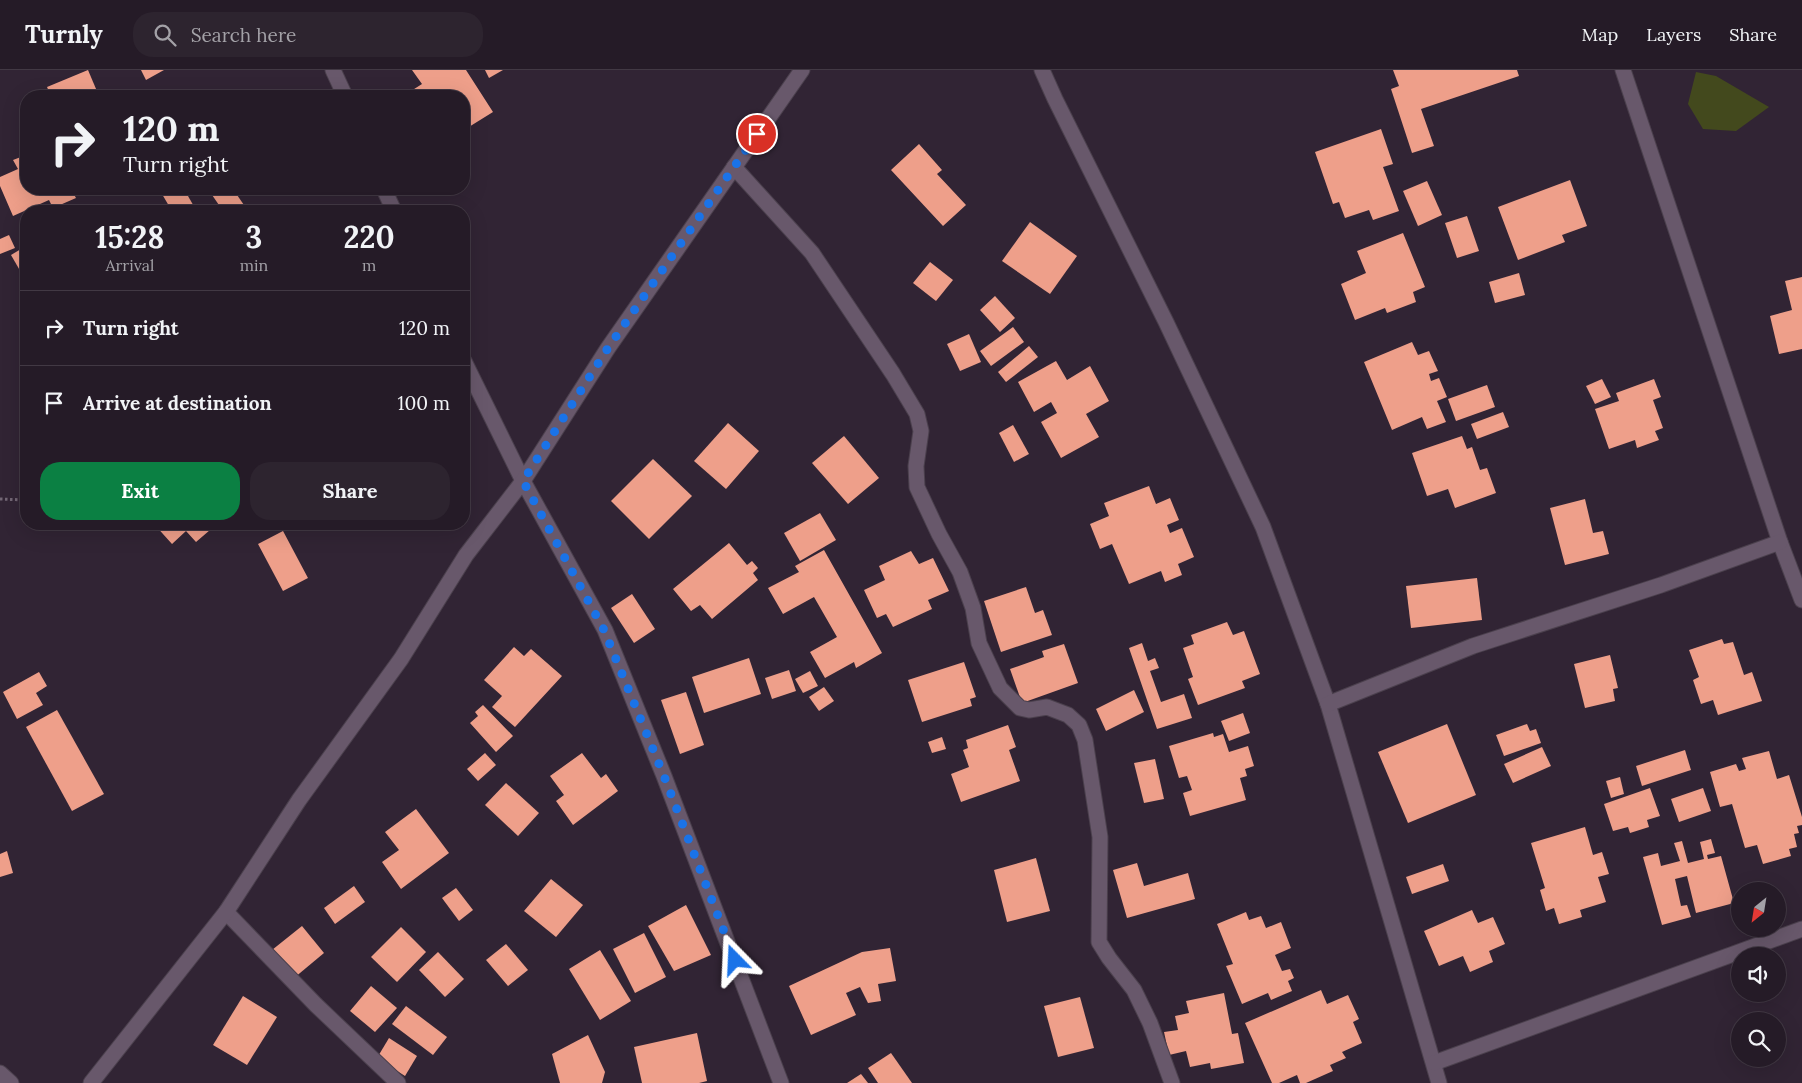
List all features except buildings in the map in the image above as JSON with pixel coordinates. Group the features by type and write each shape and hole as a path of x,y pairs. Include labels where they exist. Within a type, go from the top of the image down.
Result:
{"street":[{"path":"332,70 343,90"},
{"path":"91,1083 226,912 299,800 401,659 466,554 523,481 608,348 802,70"},
{"path":"1042,70 1054,100 1166,322 1263,527 1328,704 1439,1083"},
{"path":"1623,70 1780,542 1802,600"},
{"path":"734,167 812,253 893,374 917,414 921,431 916,466 917,487 938,534 960,572 973,608 978,643 1000,688 1020,708 1029,710 1047,707 1068,715 1079,725 1084,740 1100,837 1099,942 1108,958 1134,990 1150,1023 1172,1083"},
{"path":"470,373 523,481 604,630 668,786 781,1083"},
{"path":"1328,704 1473,646 1661,585 1780,542"},
{"path":"226,912 316,1004 398,1083"},
{"path":"1434,1063 1802,929"},
{"path":"0,1073 11,1083"}],"path":[{"path":"0,499 20,500"}],"green space":[{"path":"1696,72 1716,76 1769,107 1736,131 1703,129 1688,104"}],"route":[{"path":"735,960 664,776 604,630 523,481 608,348 757,134"}]}
